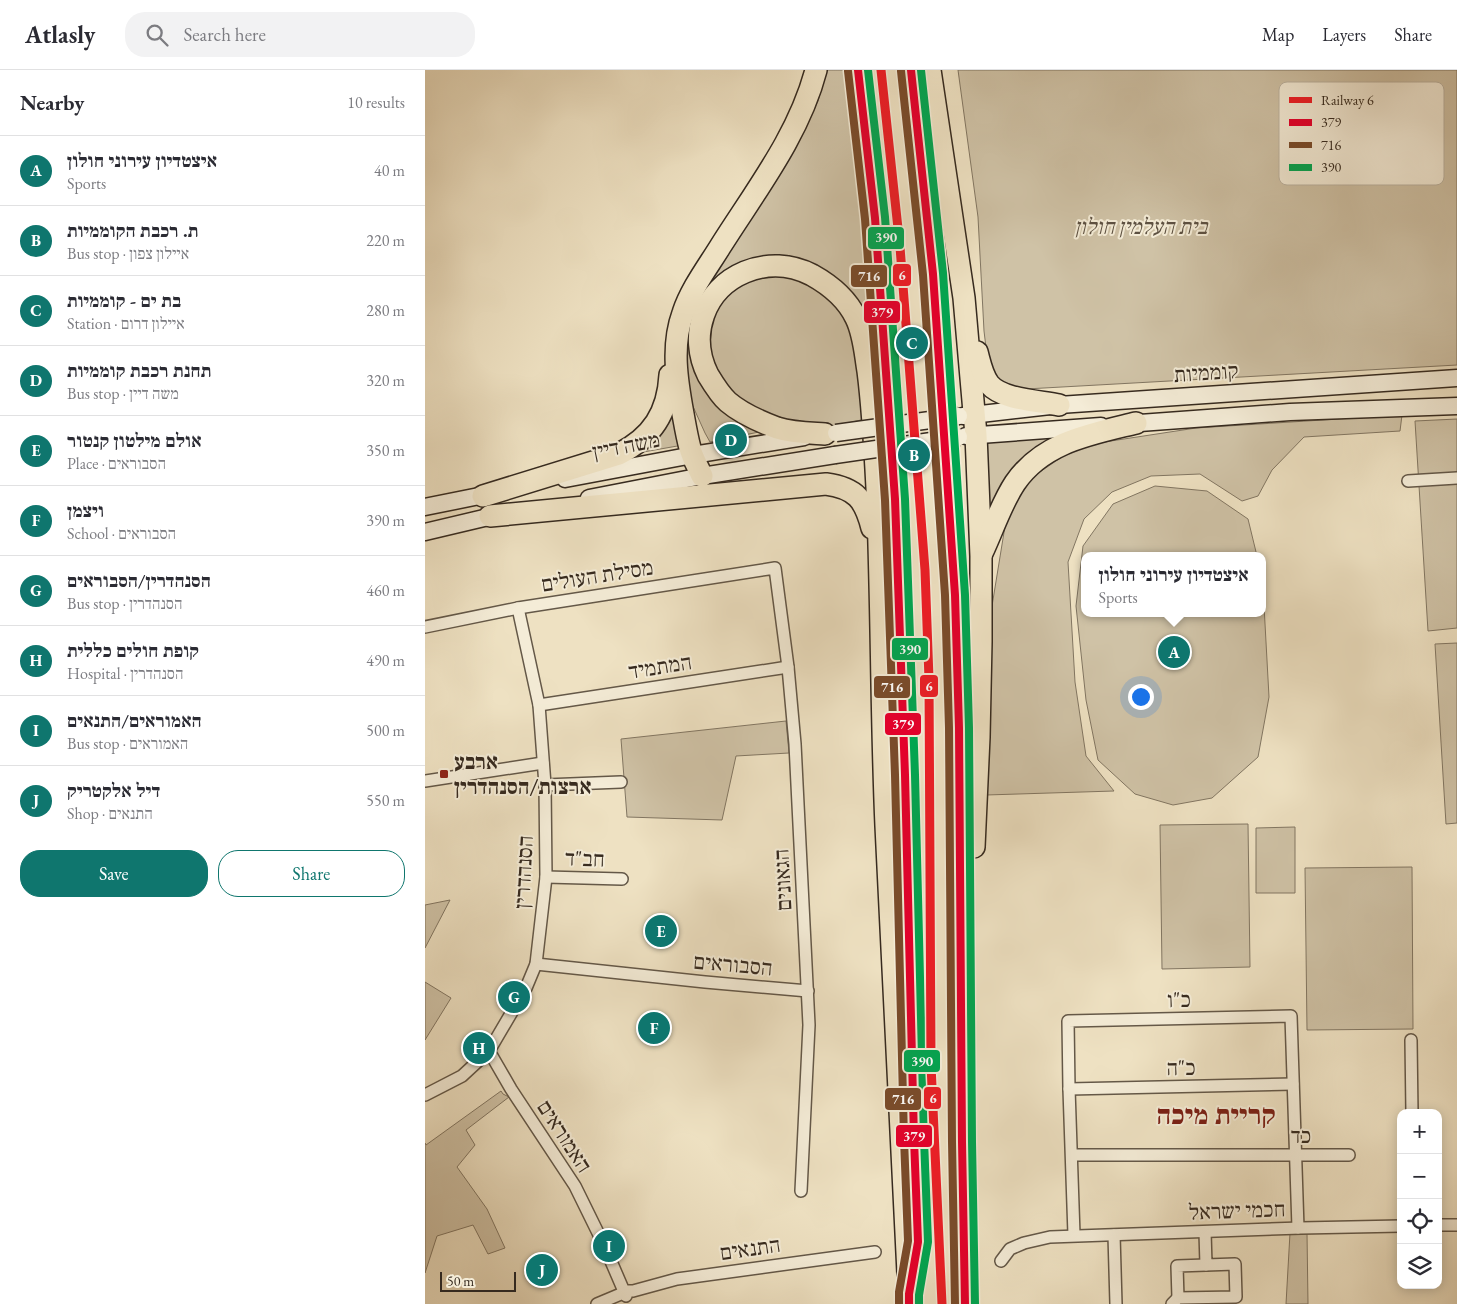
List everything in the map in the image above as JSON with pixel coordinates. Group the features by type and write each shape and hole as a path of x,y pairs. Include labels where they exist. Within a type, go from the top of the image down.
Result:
{"highway":[{"path":"483,496 619,454 641,440 651,430 665,403 672,358 682,314 697,284 788,140 801,115 817,70"},
{"path":"858,70 875,218 895,499 918,1242 909,1299"},
{"path":"911,70 933,274 954,586 959,728 965,1304"},
{"path":"930,70 964,298 981,368 988,383 997,391 1007,395 1059,405"},
{"path":"831,433 789,431 775,427 728,402 718,391 711,380 701,355 699,331 706,308 713,297 729,280 754,268 777,265 797,269 818,278 850,308 862,337 871,394 877,491 886,826 909,1299"},
{"path":"963,1142 981,642 981,556 967,426 964,298"},
{"path":"679,326 676,358 677,384 689,442 702,476"},
{"path":"981,556 1015,483 1032,464 1056,447 1080,437 1136,423"},
{"path":"490,516 826,484 837,486 849,490 864,504 868,513 872,528 880,598"}],"main road":[{"name":"קוממיות","path":"967,426 1059,405 1457,378"},
{"name":"קוממיות","path":"967,426 1136,423 1290,412 1457,406"},
{"name":"משה דיין","path":"425,507 693,455 831,433 967,426"},
{"name":"משה דיין","path":"425,532 490,516 702,476 835,455 967,426"}],"street":[{"path":"1408,481 1457,478"},
{"name":"מסילת העולים","path":"425,627 518,608 775,568"},
{"name":"הגאונים","path":"775,568 788,667 795,744 808,991 809,1025 801,1192"},
{"name":"הסנהדרין","path":"425,1095 462,1076 489,1051 525,988 536,964 546,877 545,785 539,705 518,608"},
{"name":"המתמיד","path":"539,705 788,667"},
{"path":"425,781 543,763"},
{"path":"545,785 621,782"},
{"name":"חב\"ד","path":"546,877 622,879"},
{"name":"הסבוראים","path":"536,964 808,991"},
{"name":"כ\"ו","path":"1069,1089 1068,1021 1291,1016 1293,1084"},
{"path":"1411,1040 1412,1109"},
{"name":"האמוראים","path":"489,1051 511,1089 575,1186 628,1293"},
{"path":"1293,1084 1298,1228"},
{"name":"כ\"ה","path":"1069,1089 1293,1084"},
{"path":"1069,1089 1074,1235"},
{"name":"כד","path":"1072,1155 1349,1155"},
{"path":"1442,1225 1457,1225"},
{"name":"חכמי ישראל","path":"1001,1262 1010,1249 1024,1243 1050,1237 1397,1226"},
{"path":"1205,1232 1206,1265"},
{"path":"1114,1235 1116,1304"},
{"name":"התנאים","path":"597,1304 677,1278 875,1252"},
{"path":"1235,1264 1236,1296 1175,1301 1177,1266 1206,1265 1235,1264"},
{"name":"התנאים","path":"604,1304 628,1293"}],"green space":[{"path":"826,70 844,70 874,337 855,303 762,259 691,335 759,432 710,442 691,402 684,378 690,306 803,130 818,101"},
{"name":"בית העלמין חולון","path":"958,70 1457,70 1457,365 1008,390 993,382 988,364 984,331 978,217"},
{"path":"767,272 814,284 851,321 865,419 826,428 790,425 743,405 717,377 705,331 725,292"},
{"path":"672,404 683,445 632,454"},
{"path":"1402,415 1400,431 1304,437 1272,470 1258,496 1242,501 1200,474 1151,476 1112,492 1084,519 1068,562 1075,682 1086,756 1114,791 986,795 992,606 1006,520 1028,480 1078,446 1196,428"},
{"path":"1457,419 1457,628 1428,631 1415,421"},
{"path":"1071,436 1051,443 986,542 982,442"},
{"path":"1155,486 1207,491 1248,519 1256,552 1082,552 1083,546 1113,504"},
{"path":"1081,563 1081,617 1265,617 1269,697 1258,757 1212,798 1173,805 1135,794 1098,760 1086,700 1076,606"},
{"path":"1457,643 1457,823 1446,824 1435,644"},
{"path":"786,721 789,753 736,756 722,820 627,817 621,739"},
{"path":"1248,824 1250,967 1162,969 1160,825"},
{"path":"1295,827 1295,893 1256,893 1256,828"},
{"path":"1412,867 1413,1029 1307,1030 1305,868"},
{"path":"450,900 425,948 425,905"},
{"path":"425,982 451,998 425,1040"},
{"path":"501,1091 509,1097 466,1130 475,1145 457,1167 487,1209 505,1248 488,1254 473,1225 437,1236 425,1273 425,1143 426,1145"},
{"path":"1290,1233 1307,1233 1308,1304 1286,1304"}],"rail line":[{"name":"6","path":"881,70 900,247 925,570 929,679 931,1065 942,1304"}],"transit line":[{"name":"379","path":"858,70 875,218 895,499 918,1242 909,1304"},
{"name":"390","path":"868,70 885,217 905,499 928,1242 919,1304"},
{"name":"379","path":"911,70 933,274 955,595 959,728 965,1304"},
{"name":"390","path":"921,70 943,273 965,595 969,728 975,1304"},
{"name":"716","path":"848,71 865,219 885,500 908,1241 899,1292 899,1304"},
{"name":"716","path":"901,71 923,275 945,595 949,728 955,1304"}],"place":[{"name":"בת ים - קוממיות","path":"912,343"},
{"name":"תחנת רכבת קוממיות","path":"731,440"},
{"name":"ת. רכבת הקוממיות","path":"914,455"},
{"name":"איצטדיון עירוני חולון","path":"1174,652"},
{"name":"ארבע ארצות/הסנהדרין","path":"444,774"},
{"name":"אולם מילטון קנטור","path":"661,931"},
{"name":"הסנהדרין/הסבוראים","path":"514,997"},
{"name":"ויצמן","path":"654,1028"},
{"name":"קופת חולים כללית","path":"479,1048"},
{"name":"האמוראים/התנאים","path":"609,1246"},
{"name":"דיל אלקטריק","path":"542,1270"}],"district":[{"name":"קריית מיכה","path":"1216,1114"}]}
